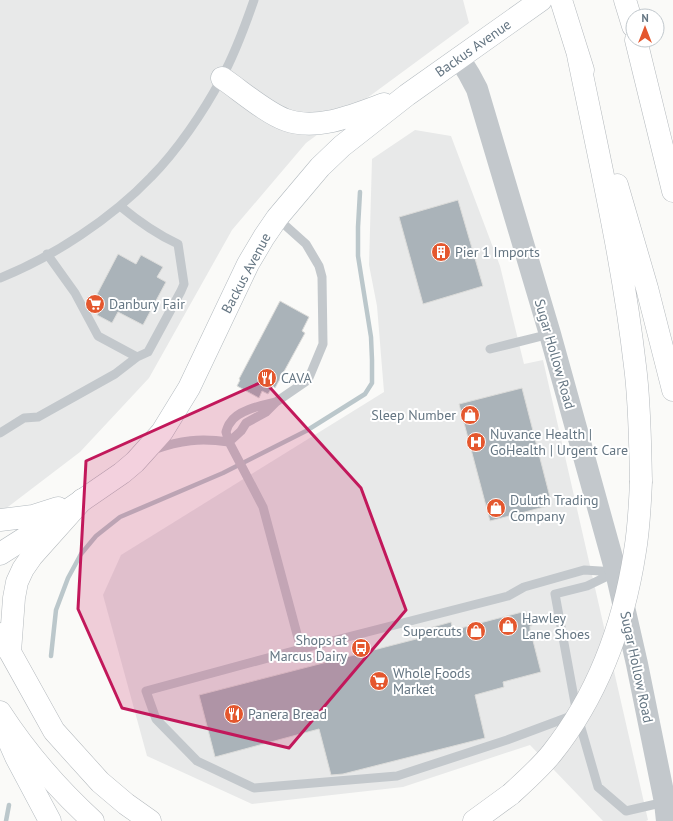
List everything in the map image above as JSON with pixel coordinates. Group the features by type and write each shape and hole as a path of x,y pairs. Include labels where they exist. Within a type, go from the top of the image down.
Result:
{"main road":[{"name":"Backus Avenue","path":"0,554 55,519 122,473 135,462 162,432 186,394 248,264 264,237 277,218 307,182 342,146 407,95 541,0"},
{"path":"561,0 632,234 673,390"},
{"path":"639,48 673,158"},
{"path":"639,48 673,191"},
{"path":"474,821 511,794 541,764 569,730 585,703 611,647 621,617 636,549 641,481 639,407 631,328 620,263 578,55"},
{"path":"222,78 275,115 287,120 301,123 333,121 353,116 407,95"},
{"path":"0,520 33,516 82,500"},
{"path":"82,500 32,556 23,569 17,582 5,643 54,731 100,782 126,804 150,821"},
{"path":"0,712 33,757 78,807 93,821"},
{"path":"0,721 16,757 50,821"}],"street":[{"name":"Sugar Hollow Road","path":"459,58 477,89 550,334 616,572 637,664 666,812"}],"lane":[{"path":"0,278 47,254 85,232 120,206 142,186 168,158 196,119 222,78 254,0"},
{"path":"0,433 24,418 38,417 114,374 137,357 148,352 181,291 184,284 178,244 145,226 120,206"},
{"path":"230,442 241,431 246,423 266,412 276,402 308,380 323,344 322,278 319,266 306,244 277,218"},
{"path":"47,254 75,293 98,336 137,357"},
{"path":"490,349 550,334"},
{"path":"276,402 256,407 238,414 230,422 226,432 254,490 264,507 301,649"},
{"path":"142,454 165,446 187,441 202,439 230,442"},
{"path":"577,714 507,740 397,776 254,788 197,761 156,719 146,691 301,649 508,596 524,587 584,570 616,572"},
{"path":"616,572 587,586 555,594 577,714 598,787 626,811 666,812"}],"highlighted area":[{"path":"264,381 361,488 406,610 289,748 122,708 78,609 86,461"}],"shaded area":[{"name":"Danbury Fair","path":"0,0 463,0 469,23 306,143 232,230 149,378 80,452 0,513"},
{"path":"415,130 451,136 500,266 524,364 543,360 648,820 646,821 603,821 530,745 403,787 252,804 147,756 103,595 121,555 384,392 377,306 369,265 372,159"}],"building":[{"name":"Pier 1 Imports","path":"458,200 483,286 423,304 399,217"},
{"path":"118,254 136,264 141,255 163,267 157,277 166,282 143,325 118,312 112,323 97,315 103,304 94,300"},
{"path":"280,301 309,317 302,331 305,333 275,388 273,386 268,394 262,391 259,398 237,386 240,380 239,379"},
{"path":"522,388 552,505 490,521 459,404"},
{"path":"526,611 526,613 529,613 532,626 530,626 530,629 541,672 503,682 504,687 475,695 485,738 343,774 331,775 319,729 215,757 199,695 424,637 422,630 451,622 453,630"}],"waterway":[{"path":"51,656 56,610 68,578 81,554 96,536 120,517 223,473 306,431 365,394 372,383 372,360 371,337 358,256 360,192"},
{"path":"6,821 9,805"}],"place":[{"name":"Pier 1 Imports","path":"441,252"},
{"name":"Danbury Fair","path":"95,304"},
{"name":"CAVA","path":"267,378"},
{"name":"Sleep Number","path":"470,415"},
{"name":"Nuvance Health | GoHealth | Urgent Care","path":"476,442"},
{"name":"Duluth Trading Company","path":"496,508"},
{"name":"Hawley Lane Shoes","path":"508,626"},
{"name":"Supercuts","path":"476,631"},
{"name":"Shops at Marcus Dairy","path":"361,648"},
{"name":"Whole Foods Market","path":"379,681"},
{"name":"Panera Bread","path":"234,714"}]}
